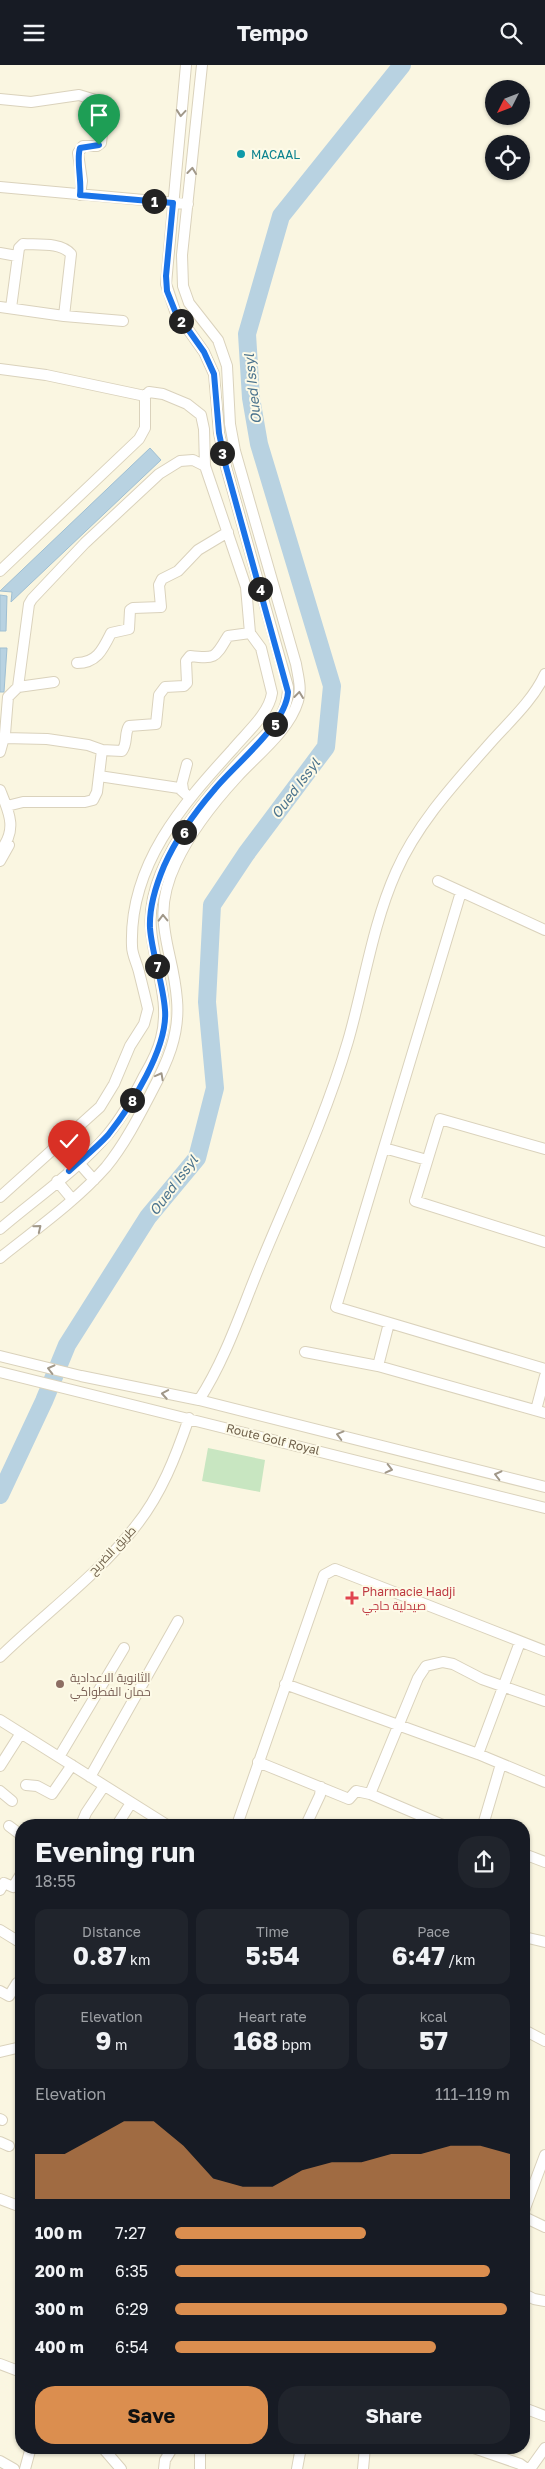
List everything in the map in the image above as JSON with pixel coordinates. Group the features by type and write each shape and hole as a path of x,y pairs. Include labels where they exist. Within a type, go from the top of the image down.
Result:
{"street":[{"path":"0,1229 100,1143 121,1117 155,1055 161,1038 165,1011 150,921 155,894 165,863 182,834 214,789 282,715 288,698 288,687 226,467 219,433 214,374 204,352 175,311 167,291 166,276 186,65"},
{"path":"0,1259 72,1199 111,1160 131,1129 164,1068 175,1039 176,993 166,949 163,913 167,885 175,865 201,822 221,796 289,720 296,707 300,692 296,664 236,458 230,424 227,366 218,340 189,303 183,286 182,255 202,65"},
{"path":"0,99 31,102 79,95 102,102 103,125 100,143 97,146 83,146 78,153 82,181 80,195"},
{"path":"0,187 188,204"},
{"path":"11,309 19,248 23,244 63,248 71,254 64,316"},
{"path":"0,253 17,256"},
{"path":"0,307 64,316 123,321"},
{"path":"0,369 46,375 145,396"},
{"path":"0,571 126,454 139,439 145,428 145,396 149,392 163,394 187,404 200,415 204,429 205,466 246,587 250,633 261,648 272,693 271,701 254,725 186,794 155,848 136,897 131,948 148,1009 144,1024 130,1046 114,1084 100,1107 0,1197"},
{"path":"18,687 29,604 32,599 85,543 159,473 180,461 193,460 205,466"},
{"path":"76,663 82,663 98,657 103,651 111,633 129,629 130,610 133,607 161,607 158,585 162,579 178,571 198,550 228,532"},
{"path":"4,738 47,739 88,745 102,750 122,751 126,746 126,730 129,725 156,724 159,695 165,687 184,686 187,683 186,661 190,656 211,658 217,654 228,636 250,633"},
{"path":"199,1400 215,1369 303,1167 326,1108 348,1042 385,898 396,871 412,840 432,811 526,704 545,674"},
{"path":"0,752 4,738 8,697 18,687 54,682"},
{"path":"6,806 23,802 85,802 93,800 97,792 102,750"},
{"path":"186,764 182,783 186,794"},
{"path":"99,776 186,794"},
{"path":"0,790 11,827 8,842 10,846 0,861"},
{"path":"0,851 8,842"},
{"path":"438,881 545,930"},
{"path":"461,891 336,1307 545,1369"},
{"path":"545,1149 440,1119 415,1201 545,1242"},
{"path":"384,1148 427,1160"},
{"path":"79,1163 94,1179"},
{"path":"57,1181 72,1199"},
{"path":"378,1366 389,1323"},
{"path":"305,1352 378,1366 541,1411 545,1376"},
{"name":"Route Golf Royal","path":"0,1356 81,1376 199,1400 545,1487"},
{"name":"Route Golf Royal","path":"0,1372 545,1508"},
{"name":"طريق الضريح","path":"0,1657 104,1561 136,1527 176,1459 189,1418"},
{"path":"239,1819 324,1575 335,1569 545,1651"},
{"path":"90,1777 178,1621"},
{"path":"478,1754 520,1642"},
{"path":"59,1757 124,1648"},
{"path":"370,1794 420,1673 431,1664 443,1662 453,1664 482,1679 545,1701"},
{"path":"285,1684 399,1727 478,1754 545,1781"},
{"path":"0,1720 157,1819"},
{"path":"0,1766 20,1733"},
{"path":"258,1762 349,1799 356,1791 370,1794 429,1819"},
{"path":"486,1819 501,1764"},
{"path":"26,1785 37,1786 52,1794 72,1765"},
{"path":"84,1819 104,1785"},
{"path":"309,1819 320,1795 321,1787"},
{"path":"0,1791 12,1801"},
{"path":"121,1819 131,1803"},
{"path":"9,1825 15,1830"},
{"path":"530,1856 545,1862"},
{"path":"0,1890 4,1883 15,1888"},
{"path":"0,1930 15,1939"},
{"path":"530,1938 545,1941"},
{"path":"0,1991 10,1996 15,1988"},
{"path":"530,2033 545,2041"},
{"path":"0,2052 15,2048"},
{"path":"530,2195 545,2155"},
{"path":"0,2199 15,2205"},
{"path":"530,2220 545,2227"},
{"path":"530,2297 545,2301"},
{"path":"0,2364 15,2370"},
{"path":"530,2410 545,2416"},
{"path":"493,2454 520,2463 528,2469 545,2449"},
{"path":"26,2469 29,2454"},
{"path":"107,2454 115,2467"},
{"path":"164,2469 165,2460 169,2454"},
{"path":"200,2454 200,2469"},
{"path":"297,2469 300,2454"},
{"path":"363,2469 364,2454"},
{"path":"0,2461 14,2469"}],"green space":[{"path":"208,1448 265,1460 260,1492 202,1481"}],"water":[{"path":"150,448 161,460 11,602 12,592 0,591"},
{"path":"0,595 7,596 6,631 0,631"},
{"path":"0,648 7,648 4,692 0,692"}],"waterway":[{"name":"Oued Issyl","path":"0,1495 44,1401 67,1345 148,1217 197,1158 215,1088 207,1002 212,905 246,854 326,747 332,686 259,444 251,398 247,334 281,216 402,65"}],"place":[{"name":"MACAAL","path":"241,154"},
{"name":"Pharmacie Hadji صيدلية حاجي","path":"352,1598"},
{"name":"الثانوية الاعدادية حمان الفطواكي","path":"60,1684"}],"route":[{"path":"69,1171 100,1143 121,1117 155,1055 161,1038 164,1028 165,1011 150,921 152,905 165,863 182,834 214,789 282,715 288,698 288,687 221,449 214,374 204,352 175,311 167,291 166,267 169,254 173,203 80,195 82,181 78,153 83,146 99,145"}]}
